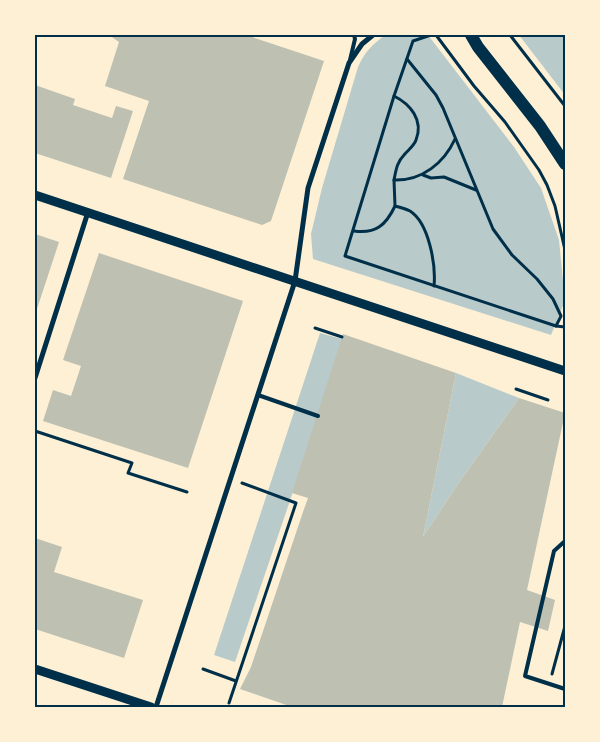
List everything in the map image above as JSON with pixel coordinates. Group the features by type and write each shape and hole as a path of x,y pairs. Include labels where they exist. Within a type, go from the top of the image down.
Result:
{"main road":[{"path":"471,35 478,47 540,126 565,164"}],"street":[{"path":"156,707 295,281 308,188 349,63 362,44 373,35"},
{"path":"35,195 565,370"},
{"path":"35,378 88,212"},
{"path":"35,669 151,707"}],"lane":[{"path":"349,63 355,38 354,35"},
{"path":"258,395 318,416"},
{"path":"565,541 554,551 525,676 565,689"}],"path":[{"path":"431,35 413,41 394,96 345,256 556,326 565,327"},
{"path":"436,35 474,86 505,122 539,170 555,206 565,250"},
{"path":"510,35 565,106"},
{"path":"406,59 436,95 443,108 486,216 501,241 553,299 561,316 556,326"},
{"path":"354,231 364,232 378,228 389,218 395,206 394,180 396,166 416,140 417,120 413,110 406,102 394,96"},
{"path":"394,180 424,175 449,152 456,138"},
{"path":"424,175 431,178 444,177 477,190"},
{"path":"395,206 411,212 420,222 426,233 432,255 434,286"},
{"path":"315,328 342,337"},
{"path":"516,389 548,400"},
{"path":"35,431 132,462 128,473 187,492"},
{"path":"229,703 296,503 290,499 231,479"},
{"path":"552,674 565,626"},
{"path":"203,670 236,681"}],"shaded area":[{"path":"386,35 428,35 514,147 541,188 559,240 565,301 551,335 313,259 311,234 322,188 358,67 369,49"},
{"path":"519,35 565,35 565,95"},
{"path":"320,333 342,339 312,436 235,662 214,655"},
{"path":"456,373 519,398 423,537"}],"building":[{"path":"109,35 246,35 324,61 271,221 262,225 123,179 149,101 105,86 119,42"},
{"path":"35,85 75,99 73,105 112,118 116,106 133,111 111,178 35,153"},
{"path":"35,234 59,242 35,315"},
{"path":"99,253 243,301 188,468 43,421 53,390 71,396 81,366 63,360"},
{"path":"343,334 456,373 423,537 519,398 565,413 527,590 555,600 548,631 520,622 502,707 292,707 240,689 251,667 308,498 292,493"},
{"path":"35,538 62,547 54,572 143,600 124,658 35,629"}]}
